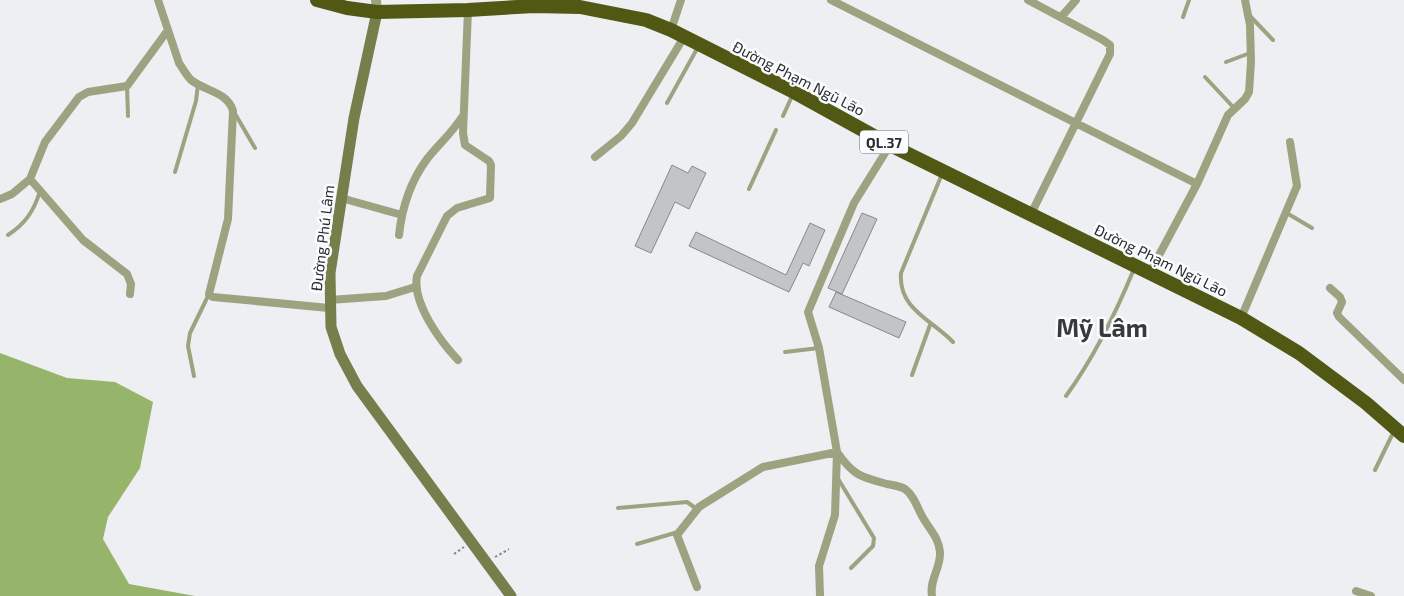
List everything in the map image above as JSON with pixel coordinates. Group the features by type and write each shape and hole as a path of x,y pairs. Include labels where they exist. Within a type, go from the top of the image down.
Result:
{"highway":[{"name":"Đường Phạm Ngũ Lão","path":"317,0 377,6 468,10 534,6 580,7 646,20 671,30 794,92 890,145 1241,318 1299,353 1366,403 1400,432"}],"main road":[{"name":"Đường Phú Lâm","path":"377,6 354,118 330,273 329,304 331,327 337,345 357,386 511,596"}],"street":[{"path":"158,0 179,63 190,79 224,97 233,110 228,218 209,294 213,297 329,304 386,296 415,287"},
{"path":"671,30 681,0"},
{"path":"831,0 1197,184"},
{"path":"1028,0 1062,16 1110,46 1110,54 1075,121 1031,214"},
{"path":"1062,16 1076,0"},
{"path":"1150,272 1197,184 1225,122 1249,92 1252,62 1249,15 1245,0"},
{"path":"458,360 432,328 415,287 417,276 447,216 457,208 490,198 491,165 485,158 465,145 463,133 468,10"},
{"path":"0,199 12,194 30,179 45,142 79,97 88,92 127,86 168,30"},
{"path":"595,157 621,136 632,123 684,37"},
{"path":"399,235 402,215 411,185 427,160 454,130 463,116"},
{"path":"1241,318 1297,186 1290,142"},
{"path":"820,596 819,566 835,515 837,452 819,348 808,312 854,203 890,145"},
{"path":"30,179 83,240 127,274 131,284 130,294"},
{"path":"342,198 402,215"},
{"path":"1330,288 1340,297 1342,302 1338,313 1339,317 1404,380"},
{"path":"697,587 677,539 678,532 687,524 696,510 733,483 763,467 837,452"},
{"path":"837,452 856,474 904,488 911,495 924,521 935,536 940,551 940,562 931,588 932,596"},
{"path":"1356,591 1371,596"}],"lane":[{"path":"1183,18 1189,0"},
{"path":"1249,15 1273,40"},
{"path":"667,103 699,45"},
{"path":"1226,62 1250,53"},
{"path":"1205,77 1235,109"},
{"path":"175,172 196,100 198,84"},
{"path":"127,86 128,116"},
{"path":"783,116 794,92"},
{"path":"233,110 254,148"},
{"path":"749,190 776,130"},
{"path":"943,170 902,273 900,286 906,298 930,325 952,342"},
{"path":"8,235 20,227 28,218 40,191"},
{"path":"1285,212 1312,228"},
{"path":"1066,396 1089,364 1115,316 1136,265"},
{"path":"194,376 188,346 189,340 193,324 209,294"},
{"path":"912,375 930,325"},
{"path":"785,352 819,348"},
{"path":"1375,470 1400,432"},
{"path":"836,475 874,538 873,546 851,568"},
{"path":"618,508 687,502 696,510"},
{"path":"637,544 678,532"}],"path":[{"path":"486,561 509,549"}],"green space":[{"path":"0,353 67,378 115,382 153,402 140,468 108,517 103,539 129,584 195,596 0,596"}],"building":[{"path":"672,165 688,173 692,166 706,173 689,209 675,202 651,253 635,246"},
{"path":"862,213 877,219 842,294 828,288"},
{"path":"810,223 825,230 809,266 803,263 789,292 689,246 696,232 786,275"},
{"path":"836,292 906,322 899,338 829,307"}],"district":[{"name":"Mỹ Lâm","path":"1102,327"}]}
